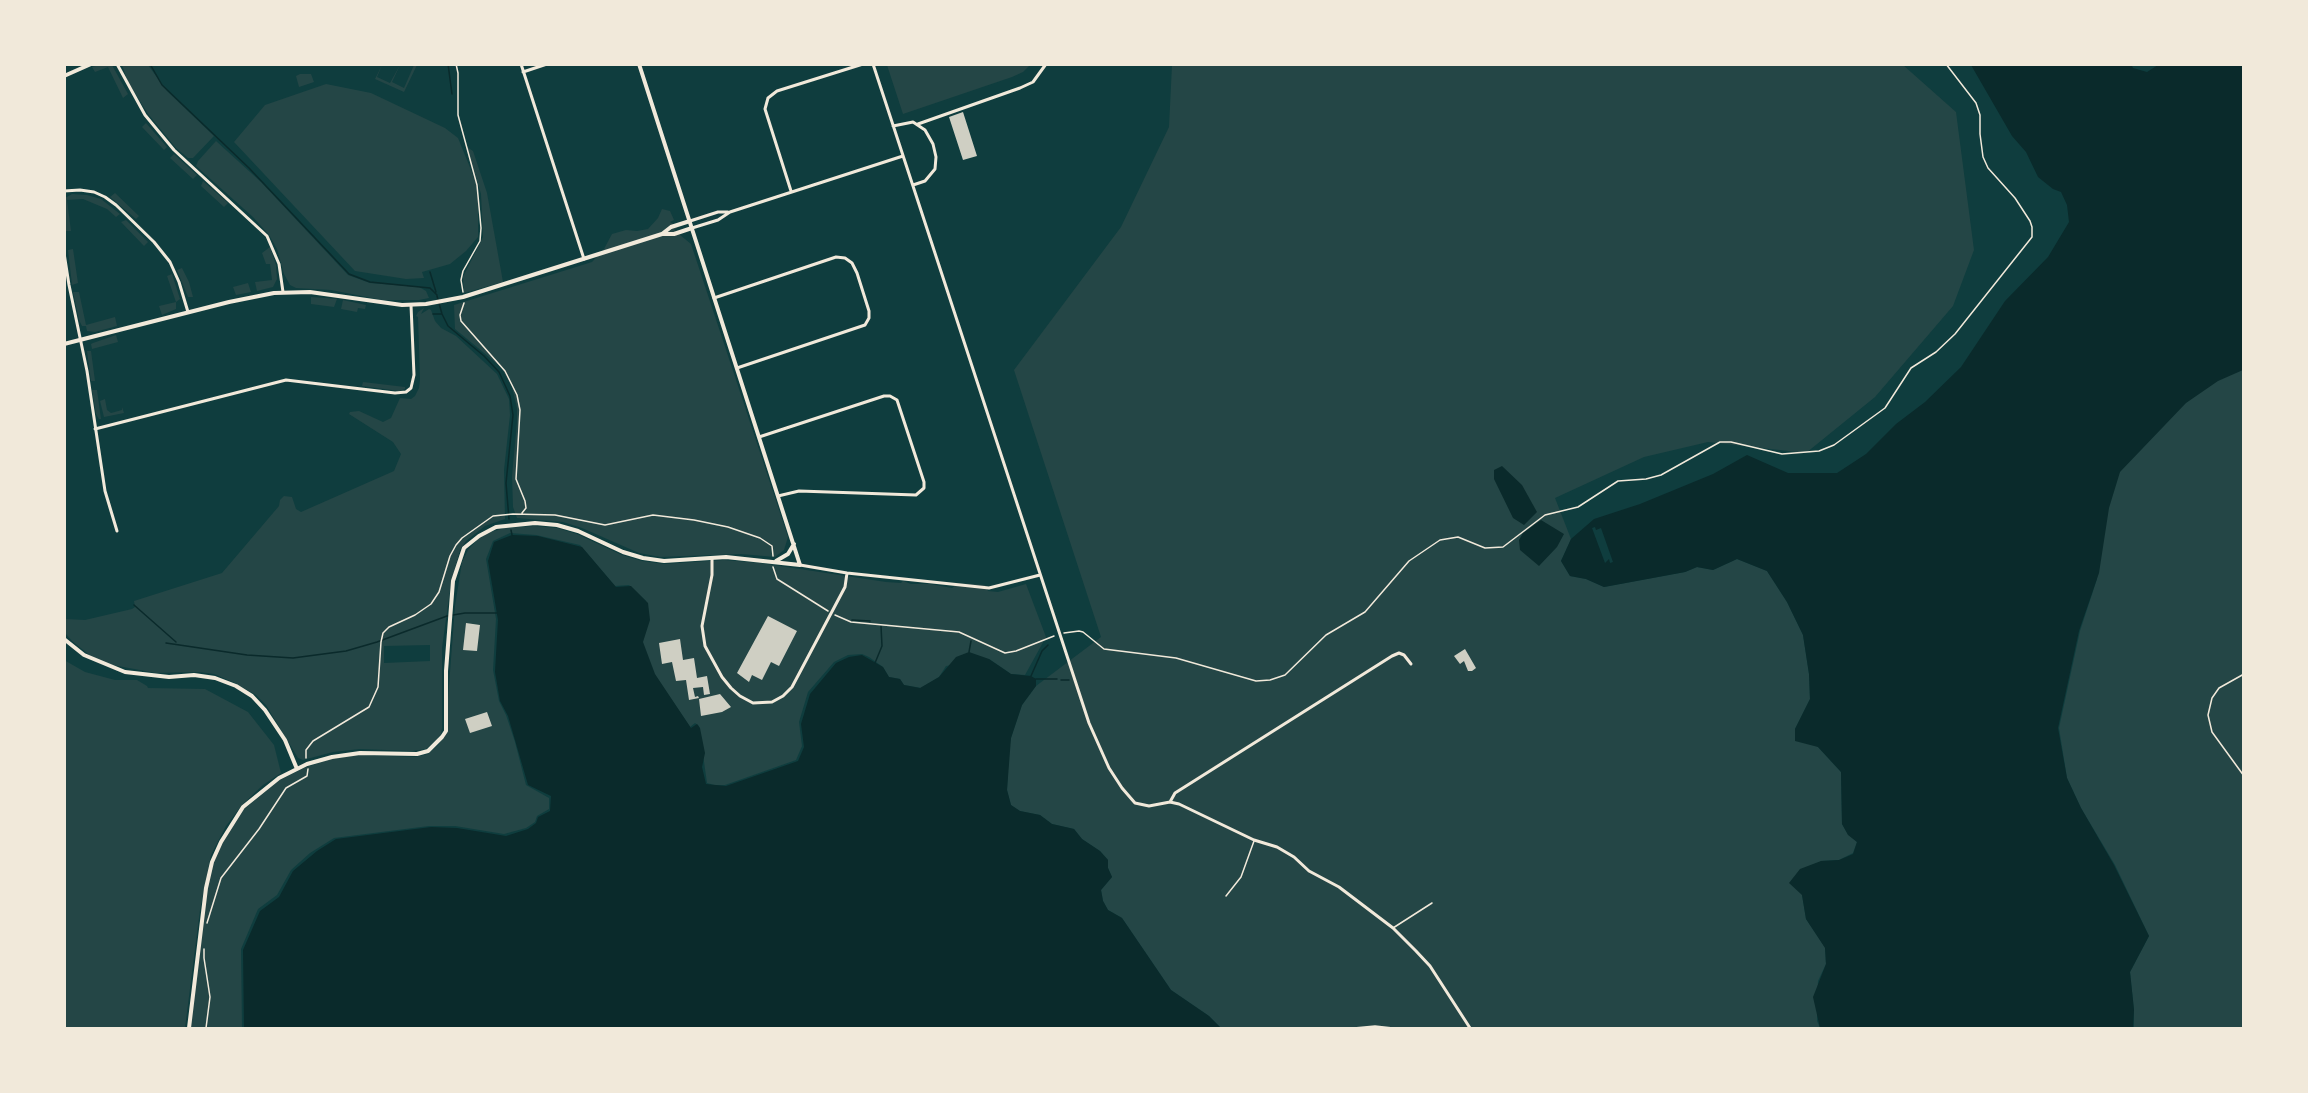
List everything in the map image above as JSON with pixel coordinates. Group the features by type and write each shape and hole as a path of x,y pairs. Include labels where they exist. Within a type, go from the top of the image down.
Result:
{"main road":[{"path":"64,76 91,64"},
{"path":"189,1029 206,888 212,862 220,842 243,807 261,791 307,765 332,757 360,753 417,754 428,752 439,742 446,730 449,619 453,581 464,548 488,530 506,525 535,523 558,525 578,531 623,552 643,558 664,561 726,557 800,565 639,64"},
{"path":"662,234 671,227 690,221"},
{"path":"64,344 254,296 283,292 310,292 381,303 411,305 464,297 662,234 674,234 692,228"},
{"path":"774,561 788,554 794,544"},
{"path":"64,639 84,655 125,672 170,677 194,675 215,678 236,686 252,696 265,710 285,740 297,769"}],"street":[{"path":"117,64 145,115 174,150 267,236 279,264 283,292"},
{"path":"521,64 584,259"},
{"path":"523,72 547,64"},
{"path":"791,192 765,109 768,98 777,91 863,64"},
{"path":"873,64 1059,634 1089,723 1109,768 1135,803 1149,806 1170,802 1193,809 1254,840 1277,847 1294,857 1309,871 1339,887 1393,928 1430,966 1470,1029"},
{"path":"893,126 907,122 918,124 1020,88 1032,82 1046,64"},
{"path":"913,185 929,178 936,163 933,144 925,130 918,124"},
{"path":"692,228 718,220 730,212 903,156"},
{"path":"64,191 94,192 117,205 154,242 170,262 188,312"},
{"path":"690,221 718,212 730,212"},
{"path":"64,253 105,491 117,531"},
{"path":"714,298 836,257 845,258 852,263 857,273 869,313 865,325 737,368"},
{"path":"95,429 286,380 395,393 406,392 411,388 414,375 411,305"},
{"path":"759,437 890,396 897,400 924,482 924,488 916,495 799,491 778,496"},
{"path":"712,558 712,575 703,615 702,635 705,646 730,688 749,702 761,704 772,702 783,696 792,687 845,587 847,573"},
{"path":"800,565 847,573 989,588 1040,575"},
{"path":"1170,802 1175,793 1392,656 1399,653 1404,655 1411,664"}],"lane":[{"path":"2244,674 2219,688 2212,698 2208,715 2212,732 2244,776"},
{"path":"1226,896 1241,877 1254,840"},
{"path":"1393,928 1432,903"},
{"path":"1354,1029 1375,1026 1393,1029"}],"path":[{"path":"456,64 458,115 477,185 482,228 480,241 463,271 461,280 464,297 460,315 461,321 505,371 517,396 520,410 516,479 526,508 521,514"},
{"path":"207,924 222,878 286,788 307,776 306,750 313,741 362,713 374,701 380,678 381,637 389,627 415,615 431,604 440,592 450,556 456,545 489,518 513,513 555,515 596,525 617,524 653,515 706,522 728,527 768,542 773,551 773,571 777,579 851,622 959,632 1005,652 1016,651 1059,634 1079,631 1104,649 1163,656 1256,681 1270,680 1285,675 1326,635 1365,612 1409,561 1440,540 1458,537 1485,548 1503,547 1545,514 1578,507 1618,481 1661,475 1720,442 1731,442 1782,454 1819,451 1834,445 1885,408 1911,368 1936,352 1955,334 2032,237 2030,221 2015,198 1988,168 1983,157 1980,115 1976,103 1946,64"},
{"path":"205,942 204,958 210,997 206,1029"}],"shaded area":[{"path":"887,64 1030,65 1023,72 1012,77 903,114"},
{"path":"2131,64 2133,68 2147,72 2158,65 2243,65 2243,370 2218,381 2186,403 2120,472 2109,508 2099,573 2079,631 2058,728 2067,778 2149,936 2130,972 2134,1010 2133,1028 1820,1028 1813,997 1826,964 1825,948 1806,919 1802,895 1789,883 1800,869 1821,861 1839,860 1853,854 1857,842 1848,835 1842,824 1841,772 1818,747 1795,741 1795,729 1810,699 1809,674 1803,635 1787,602 1767,571 1737,559 1713,570 1697,567 1685,572 1604,587 1586,579 1570,576 1561,561 1571,539 1594,519 1640,504 1713,474 1747,455 1788,473 1837,473 1866,454 1896,424 1925,402 1961,367 2005,301 2048,257 2069,222 2067,205 2061,192 2053,189 2038,177 2026,152 2012,136 1971,65"},
{"path":"112,65 128,94 123,98 108,67 95,72 92,67"},
{"path":"122,65 148,65 167,91 214,136 193,158 188,158 176,148 148,114 128,82"},
{"path":"382,65 377,77 390,83 400,65 392,82 404,88 414,65 417,65 404,92 375,79"},
{"path":"1172,65 1903,65 1956,112 1974,250 1953,306 1875,397 1806,453 1708,442 1644,457 1555,498 1571,539 1561,561 1570,576 1586,579 1604,587 1685,572 1697,567 1713,570 1737,559 1767,571 1787,602 1803,635 1809,674 1810,699 1795,729 1818,747 1841,772 1842,824 1857,842 1853,853 1839,860 1821,861 1802,895 1806,919 1825,947 1826,964 1818,981 1817,1021 1820,1028 1221,1028 1209,1016 1171,990 1122,918 1108,910 1101,890 1112,877 1108,868 1108,860 1100,851 1082,839 1074,829 1052,824 1040,815 1020,811 1011,805 1007,790 1009,748 1022,705 1036,686 1101,637 1014,370 1121,227 1169,127"},
{"path":"311,74 314,82 299,87 296,76"},
{"path":"326,84 371,93 445,128 458,138 478,187 478,237 450,264 422,272 424,278 406,279 355,271 234,142 265,105"},
{"path":"146,123 167,147 164,150 142,127"},
{"path":"216,141 261,182 348,275 370,283 419,287 426,291 429,298 382,300 331,290 296,288 290,285 284,274 277,249 269,235 253,217 196,166"},
{"path":"467,147 473,151 487,193 503,282 464,293 463,277 483,237 481,194"},
{"path":"174,154 197,175 193,179 170,158"},
{"path":"203,181 228,203 224,207 201,186"},
{"path":"115,193 139,216 136,219 110,197"},
{"path":"72,194 101,199 120,214 116,217 107,209 83,199 67,200 71,231 65,231 65,198"},
{"path":"662,209 670,211 674,220 670,222 678,227 674,230 691,244 788,537 784,550 775,557 741,554 660,557 639,553 563,522 517,518 513,507 512,476 517,408 512,387 501,367 455,329 454,305 592,262 604,249 612,234 626,230 648,229 658,218"},
{"path":"126,220 148,242 144,246 121,222"},
{"path":"270,247 276,265 277,279 273,287 257,291 255,282 272,280 270,264 266,264 262,253"},
{"path":"73,249 78,283 72,285 68,250"},
{"path":"182,268 193,297 188,297 177,270"},
{"path":"172,274 180,299 176,302 167,276"},
{"path":"248,283 251,292 236,295 233,287"},
{"path":"73,292 79,292 86,325 115,317 117,326 95,332 87,331 86,326 82,326 79,320"},
{"path":"311,297 337,299 334,307 311,304"},
{"path":"343,300 366,305 365,309 358,308 357,312 341,309"},
{"path":"176,302 176,309 162,315 159,306"},
{"path":"424,308 421,314 431,310 435,321 441,328 456,336 497,374 509,399 510,415 504,470 505,519 485,526 466,541 460,550 451,583 442,648 442,728 441,734 435,741 426,749 412,751 360,749 333,752 303,760 298,758 266,705 256,695 235,683 214,674 156,673 107,664 93,658 72,641 65,633 65,619 85,620 132,609 135,607 134,601 222,573 279,506 284,496 292,497 296,509 301,512 394,471 401,454 393,442 349,414 359,411 383,422 391,418 400,398 411,399 415,396 420,380 418,317 416,316","holes":["430,645 430,661 384,663 384,646"]},
{"path":"116,335 118,342 92,349 91,344"},
{"path":"87,351 91,351 95,381 91,381"},
{"path":"2243,356 2243,1028 2134,1028 2130,972 2149,936 2115,865 2081,808 2067,778 2059,728 2080,631 2097,579 2091,569 2099,535 2126,451"},
{"path":"363,382 405,387 405,389 399,391 362,386"},
{"path":"92,390 97,390 101,419 96,414"},
{"path":"105,399 107,410 111,413 122,410 122,407 124,413 104,417 100,401"},
{"path":"1502,466 1522,485 1537,512 1524,525 1513,518 1494,479 1494,470"},
{"path":"1541,520 1564,534 1557,547 1539,566 1520,550 1519,540 1523,533"},
{"path":"534,526 557,528 577,534 622,555 664,564 724,560 760,563 886,582 901,583 903,581 911,584 930,584 952,588 959,583 985,585 988,591 998,592 1026,584 1046,637 1025,675 1011,674 989,659 946,666 939,677 921,688 904,685 900,679 889,677 883,667 869,657 862,654 848,655 834,662 808,692 799,722 802,746 796,760 725,785 714,785 707,783 699,726 695,723 690,727 653,673 641,643 646,601 629,585 615,586 580,545 536,535 510,533 493,541 486,559 496,619 493,670 499,701 515,742 526,785 549,798 549,809 537,816 535,822 526,828 504,834 455,826 429,826 334,838 310,853 291,870 277,895 258,909 241,949 242,1028 189,1028 205,891 211,865 220,844 243,810 278,781 304,768 331,759 359,755 416,757 428,754 438,745 444,737 446,725 455,606 462,562 468,550 487,533 505,528"},
{"path":"512,535 538,536 582,547 616,587 631,586 648,603 650,620 643,642 655,674 691,728 697,724 700,728 705,753 702,767 706,784 726,786 798,761 804,747 801,724 810,694 836,663 849,657 862,655 883,667 889,677 900,679 904,685 920,688 939,677 956,657 969,652 989,659 1011,674 1031,676 1036,679 1036,686 1022,705 1011,738 1007,790 1011,805 1020,811 1040,815 1052,824 1074,829 1082,839 1100,851 1108,860 1108,868 1112,877 1101,890 1108,910 1122,918 1171,990 1209,1016 1221,1028 244,1028 243,950 260,911 279,897 293,871 317,851 336,839 431,827 457,828 506,836 528,829 536,823 538,817 550,811 551,796 528,785 508,716 500,701 495,672 498,620 488,561 494,542"},
{"path":"64,660 85,672 115,680 137,680 148,688 205,689 248,712 274,745 281,773 263,785 242,805 226,826 211,855 200,910 185,1028 65,1028"}],"pier":[{"path":"1595,527 1596,530 1601,528 1613,562 1610,563 1609,559 1605,563 1592,528"}],"building":[{"path":"963,112 977,156 963,160 949,117"},
{"path":"768,616 797,631 779,666 771,662 762,680 752,675 749,682 737,673"},
{"path":"466,623 480,625 477,651 463,650"},
{"path":"680,639 683,660 694,658 697,678 707,676 710,694 704,695 703,687 693,688 695,697 699,698 689,700 686,680 676,681 672,662 662,664 659,643"},
{"path":"1465,649 1476,668 1472,671 1468,671 1464,661 1460,664 1454,656"},
{"path":"720,694 731,707 722,712 701,716 699,699"},
{"path":"487,712 492,726 470,733 465,719"}],"waterway":[{"path":"150,64 162,85 249,168 349,274 370,282 430,288 437,295"},
{"path":"448,64 452,94"},
{"path":"430,272 436,292"},
{"path":"437,296 448,326 484,356 499,372 510,396 513,415 506,483 509,519"},
{"path":"433,314 441,314"},
{"path":"511,530 512,535"},
{"path":"134,605 176,642"},
{"path":"166,643 247,655 293,658 346,651 447,616 465,613 497,613"},
{"path":"852,620 870,621"},
{"path":"875,663 882,646 881,626"},
{"path":"969,652 971,641"},
{"path":"1031,676 1042,651 1048,645"},
{"path":"1036,679 1057,679"},
{"path":"1061,680 1069,680"}]}
